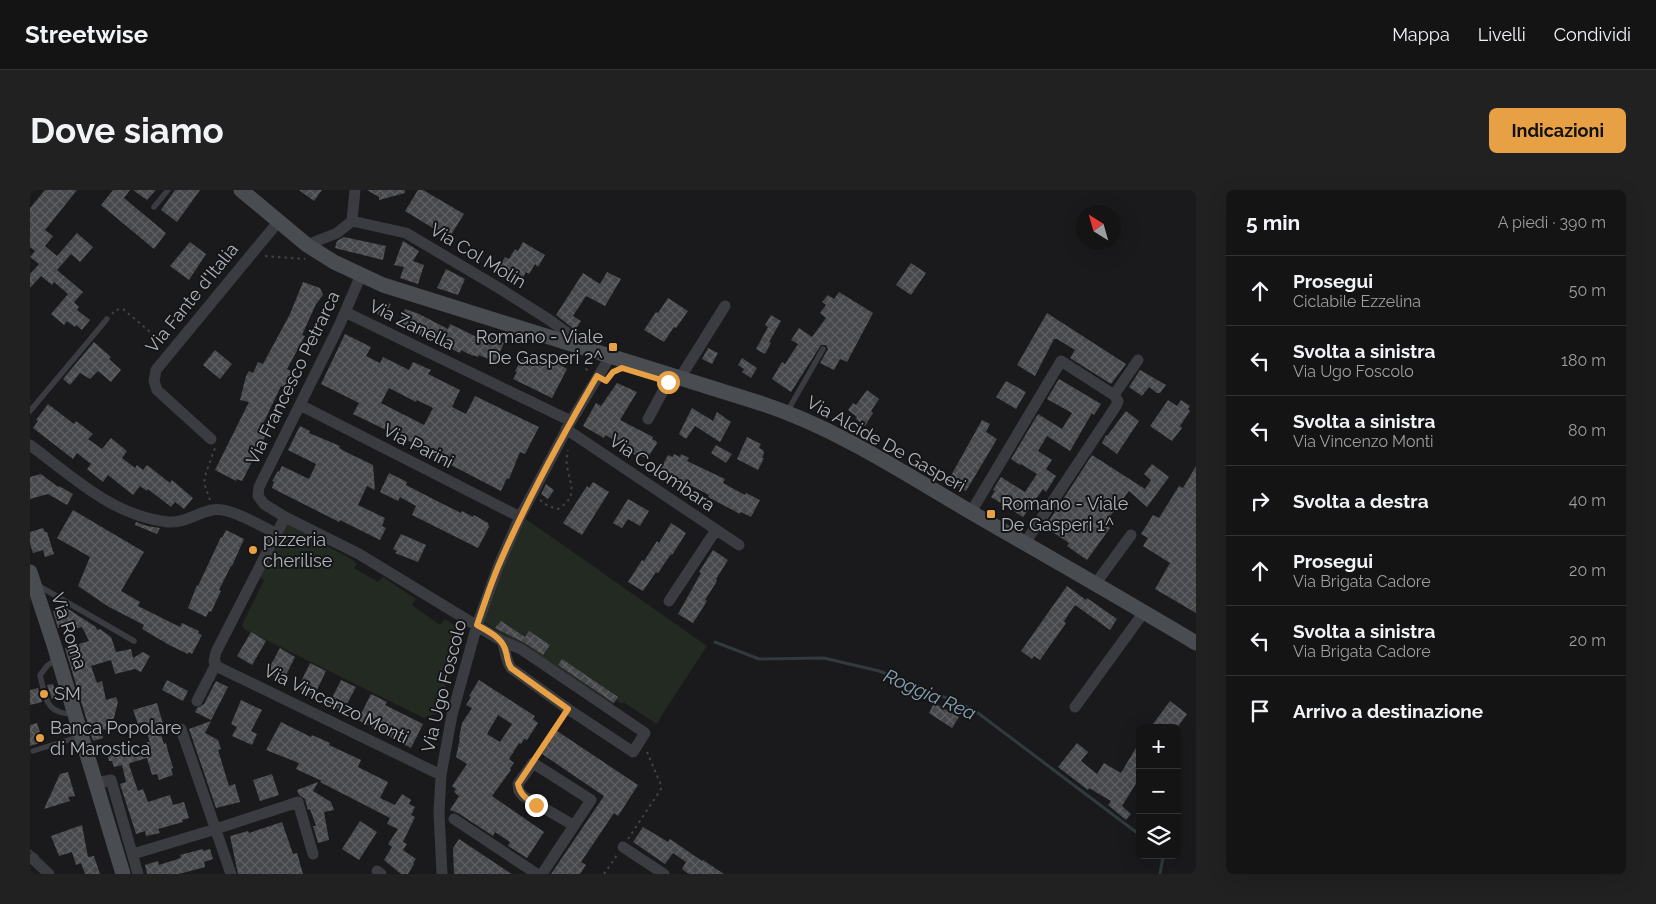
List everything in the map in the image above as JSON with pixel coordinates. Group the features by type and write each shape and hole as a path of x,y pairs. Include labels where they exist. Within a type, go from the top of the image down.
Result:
{"main road":[{"name":"Via Alcide De Gasperi","path":"244,191 308,252 383,285 787,412 822,426 886,461 1196,643"},
{"name":"Via Roma","path":"31,575 58,657 123,874"}],"street":[{"path":"308,252 352,221 355,190"},
{"name":"Via Col Molin","path":"352,221 406,233 548,319 568,334 571,339 570,344"},
{"name":"Via Fante d'Italia","path":"211,438 157,390 154,381 156,370 278,222"},
{"name":"Via Francesco Petrarca","path":"285,517 274,512 258,496 264,476 345,312 361,275"},
{"path":"648,419 725,306"},
{"name":"Via Zanella","path":"345,312 571,428"},
{"name":"Via Ugo Foscolo","path":"442,874 439,813 441,775 452,715 477,625 498,567 520,517 571,428 597,376 610,357"},
{"path":"1114,395 1138,360"},
{"path":"971,512 1061,362 1114,395 1118,401 1025,543"},
{"name":"Via Parini","path":"300,405 520,517"},
{"name":"Via Colombara","path":"571,428 739,545"},
{"path":"30,446 103,500 138,515 168,522 178,522 214,509 230,512 276,533"},
{"path":"197,701 216,664 214,661 216,652 285,517 359,554 502,641 521,649 645,734 633,752 511,668 507,662 502,641"},
{"path":"669,601 716,530"},
{"path":"1096,583 1131,535"},
{"path":"1075,707 1144,612"},
{"path":"507,657 516,650 521,649"},
{"name":"Via Vincenzo Monti","path":"216,664 218,667 441,775"},
{"path":"181,729 231,874"},
{"path":"542,874 591,800 533,763 518,784 519,791 523,796 573,825"},
{"path":"96,783 111,780 138,874"},
{"path":"133,854 298,802 313,854"},
{"path":"454,818 538,874"},
{"path":"623,847 664,874"},
{"path":"33,860 49,874"}],"lane":[{"path":"154,207 168,190"},
{"path":"30,411 107,320"},
{"path":"787,412 823,349"},
{"path":"31,575 134,641"},
{"path":"58,657 40,675 47,703 52,709 64,714 75,714"},
{"path":"32,751 82,735"}],"path":[{"path":"250,256 255,260 266,256 308,252"},
{"path":"107,320 116,310 123,309 172,350"},
{"path":"582,356 586,361 586,369 597,376"},
{"path":"532,495 554,509 561,507 571,495 572,485 567,465 571,442 571,428"},
{"path":"211,438 215,446 215,452 204,483 214,509"},
{"path":"533,763 568,709"},
{"path":"604,874 657,796 662,785 646,749 639,743"}],"shaded area":[{"path":"523,517 707,646 657,724 623,702 622,704 616,700 611,707 484,622 483,620"},
{"path":"289,524 326,543 325,545 355,561 357,564 354,568 378,582 383,577 416,599 412,605 440,625 445,619 460,629 438,713 424,718 244,629 242,625 264,580 256,575 280,526"}],"building":[{"path":"45,190 77,190 45,230 53,236 45,246 57,256 77,233 93,247 80,262 71,254 57,270 83,292 74,302 79,307 77,310 90,320 82,330 67,321 64,325 51,314 68,294 54,282 52,285 41,276 30,288 30,274 39,264 30,257 35,251 30,247 30,208"},
{"path":"113,190 130,190 124,198 166,233 154,249 101,205"},
{"path":"133,190 156,190 147,200"},
{"path":"175,190 200,190 177,222 161,210"},
{"path":"299,190 322,190 314,201"},
{"path":"367,190 405,190 405,193 379,200 379,197"},
{"path":"418,190 423,190 464,214 449,238 405,211"},
{"path":"344,237 386,246 383,260 335,248 337,241"},
{"path":"403,241 419,251 413,261 424,265 418,284 400,278 404,267 394,265"},
{"path":"190,242 206,254 189,280 170,266"},
{"path":"523,242 545,255 538,267 535,264 529,274 526,272 521,281 499,267 505,257 509,259 515,249 518,251"},
{"path":"911,263 926,273 911,295 896,285"},
{"path":"446,269 465,279 458,295 437,288"},
{"path":"607,272 621,279 605,306 586,296 573,316 581,321 575,330 556,315 583,273 600,284"},
{"path":"303,282 320,288 323,295 316,304 302,335 305,336 287,369 293,372 285,388 281,386 262,426 266,435 242,481 237,479 236,481 215,470 249,402 240,400 246,376 249,371 253,373 258,362 263,364 290,314"},
{"path":"839,292 873,313 847,362 840,359 834,370 820,363 828,349 826,345 821,345 791,392 772,379 782,362 785,364 798,344 791,340 799,328 812,337 826,318 820,313 826,305 822,302 828,295 834,299"},
{"path":"668,298 688,311 664,342 644,330"},
{"path":"383,302 391,304 384,318 377,314"},
{"path":"405,309 448,329 450,324 483,340 486,335 504,343 495,362 479,355 478,357 473,356 461,350 460,353 398,325"},
{"path":"1047,313 1126,364 1111,384 1070,358 1075,350 1057,339 1054,339 1035,376 1017,365"},
{"path":"771,315 781,321 769,342 771,343 765,354 756,349 768,327 765,325"},
{"path":"345,334 371,347 366,356 380,363 383,357 409,370 413,362 431,370 428,374 460,390 452,407 466,414 475,396 539,427 525,454 520,452 509,479 507,478 501,491 426,452 412,447 413,443 353,414 359,403 321,384","holes":["389,388 416,402 417,400 433,408 424,425 381,403"]},
{"path":"94,342 111,357 109,359 121,370 111,382 98,371 90,379 80,373 70,385 63,379"},
{"path":"708,348 718,353 712,364 702,359"},
{"path":"215,350 232,364 220,379 203,365"},
{"path":"526,352 550,364 552,360 567,369 552,398 513,379 517,372 515,371"},
{"path":"742,358 757,368 751,378 742,372 744,369 738,365"},
{"path":"1140,370 1166,385 1160,393 1149,387 1142,396 1129,387"},
{"path":"1059,379 1101,404 1094,415 1092,413 1070,451 1047,436 1038,451 1052,460 1046,469 1056,476 1046,492 1043,489 1023,517 991,497 1001,477 1025,492 1037,474 1011,459 1038,414 1062,429 1072,413 1047,399"},
{"path":"1006,381 1026,392 1016,409 996,397"},
{"path":"617,383 637,392 620,420 653,437 652,439 656,441 657,443 647,459 636,453 635,455 624,448 625,446 605,435 604,438 583,426 596,403 601,406"},
{"path":"867,390 879,399 871,411 873,413 865,426 848,410 853,403 856,405"},
{"path":"1168,400 1177,406 1181,400 1190,406 1188,409 1190,411 1180,426 1182,428 1172,441 1150,426"},
{"path":"48,404 74,424 76,421 93,434 88,439 102,449 111,438 127,451 122,458 135,468 137,465 143,470 147,465 170,483 172,480 193,498 184,509 175,502 171,507 148,489 147,491 140,486 133,495 108,475 103,482 87,469 91,464 77,453 73,459 33,428 38,421 36,420"},
{"path":"692,408 713,421 717,412 731,422 720,442 695,426 686,439 679,434"},
{"path":"1126,411 1139,421 1117,454 1102,443 1106,435"},
{"path":"982,420 990,424 986,432 997,439 966,491 948,481"},
{"path":"300,426 310,431 309,433 340,446 339,448 373,465 375,490 367,486 358,505 385,518 382,526 386,528 380,540 340,520 339,522 272,488 274,482 272,481 282,466 309,479 316,464 288,450"},
{"path":"747,437 761,444 759,448 764,453 762,458 764,458 758,470 737,459"},
{"path":"716,445 732,454 726,463 711,453"},
{"path":"674,454 680,457 681,454 689,458 687,461 725,479 723,483 745,495 746,493 760,500 751,517 741,512 740,514 673,476 672,478 659,472 668,455 673,457"},
{"path":"1092,455 1145,489 1151,480 1144,474 1152,464 1169,477 1147,507 1129,491 1104,524 1110,528 1087,560 1067,546 1069,543 1045,527"},
{"path":"1196,466 1196,613 1155,589 1170,563 1143,546 1148,538 1141,534 1153,515 1159,518 1179,486 1183,488"},
{"path":"389,473 407,482 406,485 437,501 461,513 462,511 473,517 474,515 488,523 489,527 478,548 412,515 416,506 400,497 398,501 380,492"},
{"path":"41,474 58,487 73,494 67,505 48,494 30,499 30,477"},
{"path":"593,482 609,492 582,535 563,523 587,486 589,488"},
{"path":"546,484 554,490 548,499 541,494"},
{"path":"628,499 649,511 640,526 628,519 622,528 613,523"},
{"path":"73,510 144,552 121,591 140,602 138,606 180,627 182,623 199,631 198,633 202,635 192,654 171,646 142,629 144,625 109,607 78,586 90,557 57,538"},
{"path":"136,522 160,528 157,534 135,525"},
{"path":"671,523 686,533 672,555 658,573 656,572 643,591 628,582 657,541 659,543"},
{"path":"43,528 47,532 54,554 45,557 43,550 33,553 30,544 30,532"},
{"path":"226,530 244,539 219,590 221,591 211,612 209,611 206,617 188,608 197,585"},
{"path":"401,534 426,545 418,562 395,553 397,551 393,549"},
{"path":"713,550 728,560 705,600 707,601 693,623 678,614 701,573 699,572"},
{"path":"1067,586 1117,619 1110,630 1075,605 1064,621 1066,623 1040,660 1034,656 1032,659 1021,651"},
{"path":"65,607 96,627 97,630 100,629 111,637 116,652 131,649 133,658 143,652 150,656 141,672 135,669 115,674 111,660 91,666 97,683 102,681 106,700 116,697 118,702 111,729 101,730 103,738 93,741 65,648 89,641 82,627 77,628 75,622 58,628 53,611"},
{"path":"501,621 525,637 529,631 550,645 543,655 525,643 495,628"},
{"path":"251,632 266,641 252,665 237,656"},
{"path":"280,648 295,657 283,681 267,672"},
{"path":"562,659 618,697 614,703 558,665"},
{"path":"310,663 326,671 314,696 298,688"},
{"path":"167,680 188,691 183,701 162,690"},
{"path":"341,680 356,687 343,711 329,704"},
{"path":"479,680 535,716 533,719 538,723 527,740 524,739 521,744 519,743 509,759 514,763 511,770 492,796 544,832 527,858 508,846 510,842 495,832 493,836 458,813 450,810 459,796 454,792 456,789 452,786 467,764 456,757 462,723 472,708 466,705 471,697 469,696","holes":["498,715 512,724 500,742 487,734"]},
{"path":"216,681 228,687 211,720 195,712 197,708 204,704"},
{"path":"53,684 57,698 52,699 47,685"},
{"path":"38,688 42,702 30,705 30,690"},
{"path":"371,694 387,702 385,705 423,724 411,748 358,720"},
{"path":"241,700 262,710 251,731 257,734 252,745 232,736 237,727 231,724"},
{"path":"1170,701 1187,714 1180,724 1153,724"},
{"path":"157,703 164,727 159,729 164,744 166,743 173,775 159,780 157,774 152,775 147,758 130,763 129,765 138,791 143,789 148,802 170,795 173,805 184,802 189,818 182,820 183,822 158,829 160,833 146,836 145,831 136,834 120,784 126,782 122,765 114,767 112,761 109,761 107,752 131,744 134,753 149,748 147,742 150,742 143,722 138,724 133,710"},
{"path":"934,703 959,717 952,728 929,713"},
{"path":"211,721 205,733 218,740 221,749 218,750 229,786 235,784 240,802 216,808 189,729"},
{"path":"281,722 311,737 312,735 330,743 329,745 361,760 358,767 388,782 380,798 395,805 402,794 411,800 409,804 415,807 411,815 415,817 403,842 407,844 403,850 416,859 408,874 401,874 384,860 392,847 388,844 398,829 387,824 390,818 296,769 299,763 266,750"},
{"path":"37,723 43,742 30,746 30,725"},
{"path":"557,731 638,785 618,816 614,813 581,862 586,865 580,874 551,874 604,796 542,754"},
{"path":"1077,743 1088,752 1081,761 1097,774 1104,763 1121,773 1136,748 1136,783 1122,806 1131,814 1126,820 1108,805 1111,801 1089,788 1088,790 1058,767"},
{"path":"68,772 75,796 68,797 70,801 44,809 60,774"},
{"path":"272,774 279,795 260,801 253,780"},
{"path":"318,782 313,791 331,802 334,810 324,812 329,840 318,843 313,826 316,826 310,809 308,810 305,799 299,795 297,790"},
{"path":"360,821 377,832 359,860 342,849"},
{"path":"282,822 293,854 297,853 303,874 238,874 230,836 248,831 249,833"},
{"path":"82,825 88,857 94,856 100,874 85,874 81,863 76,865 72,852 59,856 51,836"},
{"path":"643,827 668,842 670,839 724,874 689,874 682,869 686,862 673,853 665,864 633,842"},
{"path":"459,839 512,874 454,874 453,848"},
{"path":"203,849 203,851 210,849 213,859 204,862 205,867 179,874 147,874 145,865 158,861 159,865 181,858 180,855"}],"waterway":[{"name":"Roggia Rea","path":"715,642 759,659 824,658 879,671 974,710 1136,832"},
{"path":"30,851 37,856"},
{"name":"Roggia Rea","path":"1160,874 1163,859"}],"place":[{"name":"Romano - Viale De Gasperi 2^","path":"613,347"},
{"name":"Romano - Viale De Gasperi 1^","path":"991,514"},
{"name":"pizzeria cherilise","path":"253,550"},
{"name":"SM","path":"44,694"},
{"name":"Banca Popolare di Marostica","path":"40,738"}],"route":[{"path":"536,805 523,796 519,791 518,784 568,709 511,668 507,662 507,654 502,641 477,625 498,567 520,517 597,376 606,381 613,372 622,368 668,382"}]}
